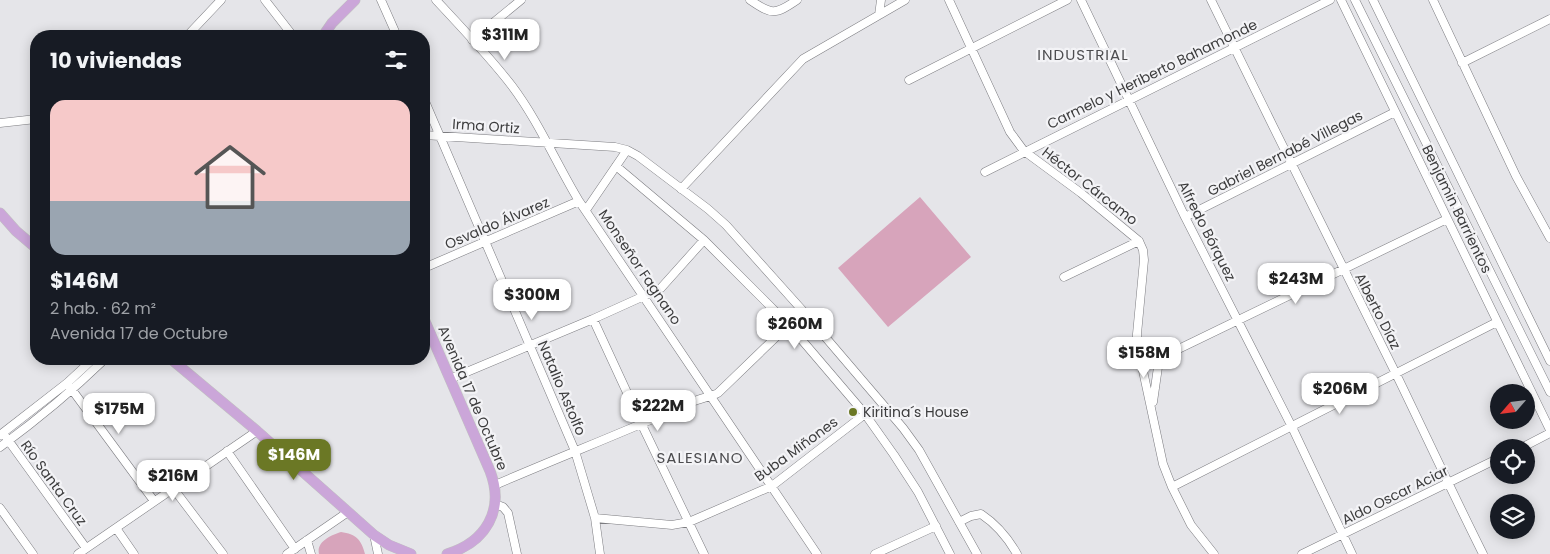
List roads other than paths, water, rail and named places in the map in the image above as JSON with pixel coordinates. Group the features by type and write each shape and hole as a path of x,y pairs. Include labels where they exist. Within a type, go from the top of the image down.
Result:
{"main road":[{"path":"328,30 332,23 355,0"},
{"path":"0,213 30,243"},
{"name":"Avenida 17 de Octubre","path":"430,333 490,471 494,485 495,504 490,520 480,534 463,547 447,554"},
{"path":"178,365 374,535 389,545 411,554"}],"street":[{"path":"193,30 221,0"},
{"path":"265,0 289,30"},
{"path":"381,0 394,30"},
{"name":"Monseñor Fagnano","path":"436,0 512,86 547,142 579,201 817,554"},
{"path":"472,40 521,0"},
{"path":"750,0 765,10 775,11 782,10 797,0"},
{"path":"879,15 881,0"},
{"path":"681,189 803,59 905,0"},
{"name":"Héctor Cárcamo","path":"949,0 1010,132 1024,151 1082,193 1138,241 1143,250 1144,260 1137,334 1163,464 1172,487 1192,525 1214,554"},
{"path":"909,80 1068,0"},
{"name":"Alfredo Bórquez","path":"1081,0 1185,216 1292,427 1352,554"},
{"name":"Alberto Díaz","path":"1211,0 1483,554"},
{"name":"Carmelo y Heriberto Bahamonde","path":"985,172 1330,0"},
{"name":"Benjamin Barrientos","path":"1340,0 1550,431"},
{"name":"Benjamin Barrientos","path":"1355,0 1550,392"},
{"path":"1373,0 1550,361"},
{"path":"1433,0 1516,176 1550,238"},
{"path":"1462,63 1550,19"},
{"name":"Gabriel Bernabé Villegas","path":"1185,216 1395,112"},
{"name":"Natalio Astolfo","path":"430,113 575,451 595,518 600,554"},
{"path":"0,123 30,119"},
{"name":"Irma Ortiz","path":"430,135 615,147 627,150"},
{"path":"586,210 627,150 638,156 708,208 726,225 803,311 903,428 919,450 977,554"},
{"path":"616,166 704,240 789,325 865,414 894,454 918,492 950,554"},
{"name":"Osvaldo Álvarez","path":"430,265 579,201"},
{"path":"1140,356 1152,359 1164,356 1447,218"},
{"path":"450,380 661,288 704,240"},
{"path":"1064,277 1138,241"},
{"path":"1474,275 1490,269"},
{"path":"494,485 642,425 701,398 712,396 722,390 803,311"},
{"path":"593,319 704,554"},
{"path":"1172,487 1497,322"},
{"path":"1152,409 1158,367 1164,356"},
{"path":"2,434 67,383 86,365"},
{"path":"0,447 31,425 73,390 99,365"},
{"path":"67,383 154,501"},
{"name":"Buba Miñones","path":"595,518 672,525 689,522 772,486 865,414"},
{"path":"1535,440 1550,431"},
{"path":"78,554 257,432"},
{"name":"Río Santa Cruz","path":"2,434 86,548"},
{"path":"227,451 295,549"},
{"name":"Aldo Oscar Aciar","path":"1302,554 1490,462"},
{"path":"173,488 223,554"},
{"path":"495,504 504,508 508,513 517,554"},
{"path":"0,508 33,554"},
{"path":"288,554 348,512"},
{"path":"959,522 971,516 981,514 990,520 1009,541 1017,554"},
{"path":"876,554 936,526"},
{"path":"116,528 134,554"},
{"path":"374,535 378,554"},
{"path":"307,540 311,554"}],"place":[{"name":"Kiritina´s House","path":"853,412"}],"district":[{"name":"INDUSTRIAL","path":"1083,55"},
{"name":"SALESIANO","path":"700,458"}]}
